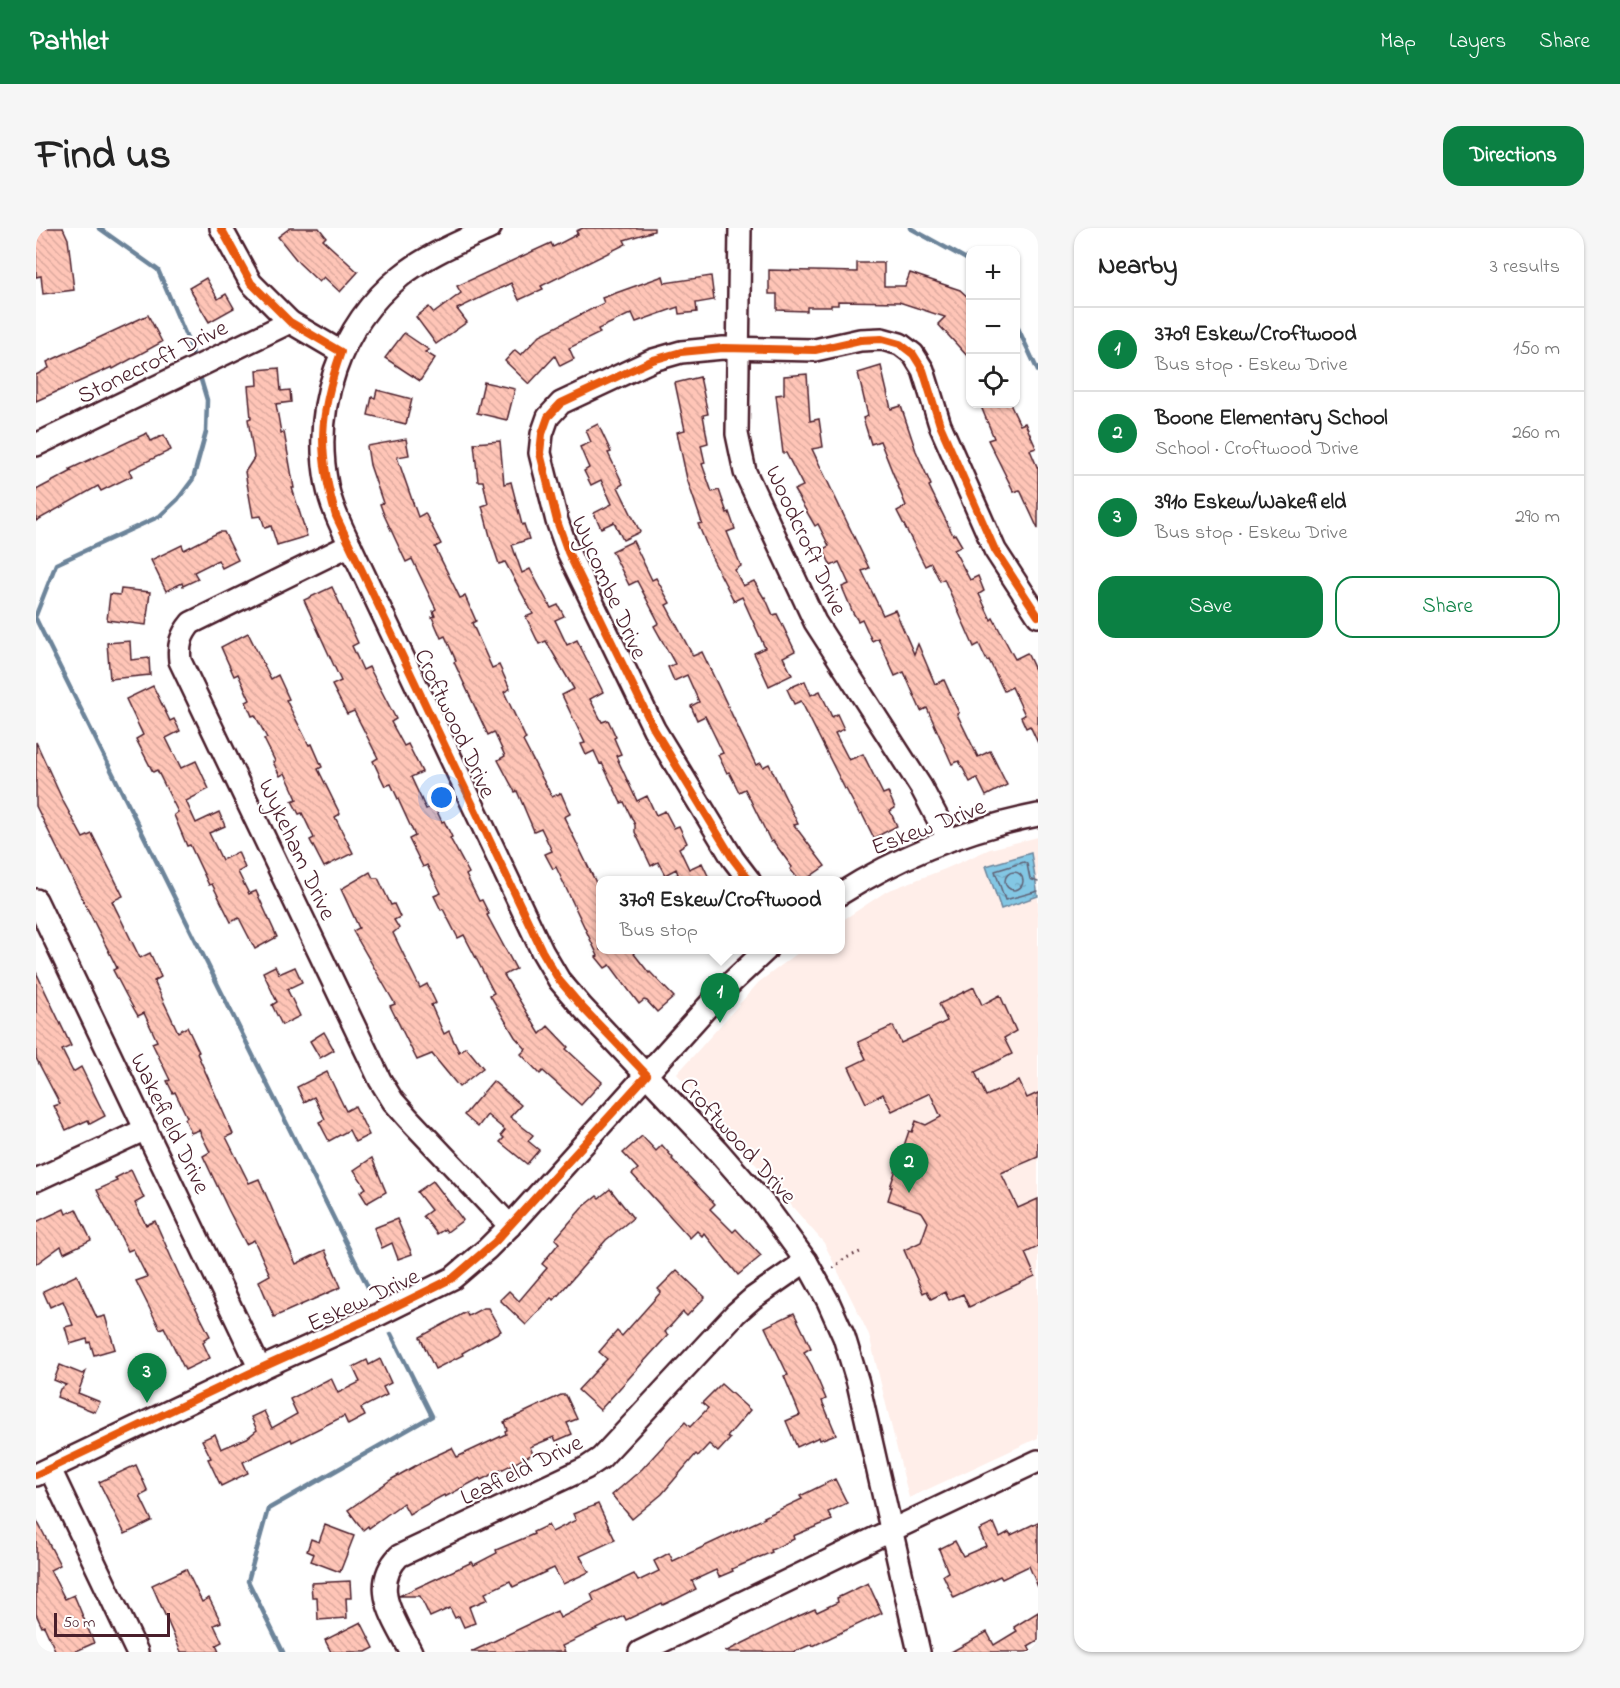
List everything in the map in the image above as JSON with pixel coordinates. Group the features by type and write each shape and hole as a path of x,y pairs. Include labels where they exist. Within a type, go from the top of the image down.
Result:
{"street":[{"path":"221,228 251,283 290,322 341,352"},
{"name":"Croftwood Drive","path":"490,228 427,259 401,276 381,295 362,319 341,352 329,388 323,423 323,456 330,497 336,516 542,951 559,980 765,1205 807,1261 828,1300 844,1337 858,1383 919,1652"},
{"name":"Woodcroft Drive","path":"740,228 737,434 745,472 815,622 921,787 949,840"},
{"name":"Stonecroft Drive","path":"36,445 290,322"},
{"name":"Wycombe Drive","path":"746,876 654,729 568,552 557,521 540,453 542,434 548,417 561,403 653,360 681,352 740,349 814,350 860,340 882,339 900,344 913,354 923,370 940,425 995,550 1038,616"},
{"name":"Wykeham Drive","path":"350,545 191,623 183,633 178,647 180,661 380,1080 393,1101 409,1119 510,1226"},
{"name":"Eskew Drive","path":"845,891 907,857 949,840 1038,815"},
{"name":"Wakefield Drive","path":"36,900 260,1369"},
{"name":"Eskew Drive","path":"43,1472 453,1278 510,1226 718,995 762,954"},
{"path":"36,1180 146,1129"},
{"name":"Leafield Drive","path":"411,1652 387,1601 384,1584 390,1566 399,1556 586,1468 601,1458 736,1313 753,1298 807,1261"},
{"path":"640,1652 1038,1461"},
{"path":"43,1472 137,1652"}],"path":[{"path":"833,1268 844,1259 860,1252"}],"shaded area":[{"path":"1038,837 1038,1438 909,1498 869,1335 824,1243 677,1074 759,982 797,954 845,954 845,919 887,891 990,849"}],"water":[{"path":"1031,853 1038,896 1001,909 986,866"}],"building":[{"path":"36,228 63,228 68,239 74,290 43,294 41,276 36,277"},
{"path":"290,228 319,228 326,237 323,240 358,272 340,292 324,277 319,282 299,263 278,237"},
{"path":"583,228 654,228 654,231 624,240 626,244 541,286 543,289 519,300 511,283 457,309 467,322 436,344 416,317 429,307 434,313 461,293 457,286 551,243 553,247 578,234 576,231"},
{"path":"857,263 884,263 884,286 905,286 910,273 960,290 966,295 966,355 938,324 945,317 899,302 838,301 838,305 831,305 831,307 807,307 807,311 777,310 777,294 769,294 769,270 857,272"},
{"path":"663,276 665,283 711,276 714,300 696,303 697,312 679,314 678,307 636,322 632,313 598,329 600,333 569,348 574,359 560,366 555,356 529,384 505,361 515,350 521,355 540,335 604,303 602,298"},
{"path":"206,278 218,299 226,294 234,308 209,322 189,288"},
{"path":"148,315 162,342 113,369 112,367 36,401 36,375 49,368 47,362"},
{"path":"404,333 429,350 425,352 435,358 420,381 385,358"},
{"path":"881,366 891,409 901,406 916,451 931,485 929,486 953,535 955,534 962,546 954,550 970,580 978,576 984,591 979,594 991,620 993,618 1015,659 1027,653 1038,676 1038,743 1030,726 1026,728 1021,717 1025,715 1012,687 1004,691 979,644 974,647 944,579 940,581 931,563 925,566 897,511 906,506 880,441 871,444 863,418 868,416 858,373"},
{"path":"279,368 281,391 290,390 291,402 276,404 281,433 284,432 294,488 292,488 307,536 277,545 271,526 265,528 261,516 253,517 245,472 254,458 248,419 251,418 248,386 258,385 257,370"},
{"path":"807,374 810,421 819,419 823,447 812,449 869,568 862,571 883,615 895,610 914,654 918,644 935,684 944,680 959,713 957,714 978,757 990,751 1007,785 986,796 977,778 970,782 959,761 952,764 927,708 921,711 904,672 895,676 878,638 872,641 862,619 858,621 842,587 849,584 839,562 831,566 825,553 825,548 829,546 818,524 815,526 794,490 803,486 786,453 783,453 776,395 784,394 784,376"},
{"path":"700,377 708,414 703,415 708,443 701,445 705,463 702,464 712,492 719,490 735,529 727,532 741,566 735,570 743,586 754,581 773,615 777,614 795,651 783,657 792,675 769,686 754,653 765,648 742,597 734,601 712,558 698,524 702,523 687,479 677,432 685,430 675,383"},
{"path":"484,382 515,389 507,420 477,413"},
{"path":"377,390 412,399 406,424 368,415 372,397 375,398"},
{"path":"982,408 1012,408 1020,425 1025,423 1036,448 1030,450 1038,469 1038,529 1020,490 1014,492 988,440 994,438"},
{"path":"598,424 611,452 608,453 623,484 618,487 640,532 623,540 614,522 601,528 594,513 612,504 601,480 591,485 584,471 589,468 580,447 591,442 586,430"},
{"path":"147,433 151,441 164,435 171,450 129,470 132,476 101,491 98,486 36,521 36,490 72,471 70,469"},
{"path":"406,439 409,455 397,457 418,517 425,513 441,544 435,547 460,598 465,596 476,621 472,623 492,668 499,665 510,689 504,692 526,739 523,741 552,797 561,793 570,814 564,817 596,883 596,952 556,867 553,869 545,854 552,851 541,828 534,831 517,791 515,792 498,760 505,756 494,732 488,735 454,662 456,661 445,636 441,638 432,617 435,616 433,611 436,609 412,559 406,562 384,515 380,504 383,503 370,465 367,446"},
{"path":"500,441 504,484 511,482 522,525 524,524 529,539 512,545 522,573 530,569 551,608 558,605 564,616 555,620 567,645 577,640 603,692 590,699 602,722 608,720 616,737 614,738 621,754 616,756 637,801 647,796 656,815 665,811 674,828 679,826 687,843 679,848 689,869 702,863 708,876 674,876 678,874 676,869 665,875 658,862 651,866 635,832 635,825 624,802 621,803 602,763 600,764 594,751 586,755 581,744 585,743 562,695 574,689 546,641 539,644 526,617 533,614 505,562 499,564 482,506 488,504 483,481 478,481 474,443"},
{"path":"219,532 224,532 238,560 222,568 218,560 194,572 198,579 183,586 182,583 166,591 151,560 182,545 184,550"},
{"path":"633,541 652,580 656,578 670,603 666,605 693,656 702,652 756,765 761,763 763,767 769,764 798,824 794,825 825,866 811,876 796,876 790,869 792,867 773,841 771,842 745,789 739,792 729,772 727,773 718,755 723,753 705,716 697,720 691,706 699,702 687,675 674,681 668,667 675,664 654,626 659,623 637,581 629,585 612,551"},
{"path":"332,587 358,643 352,646 363,670 369,667 396,719 391,722 404,746 408,744 422,772 411,777 426,809 434,805 442,822 444,821 452,837 450,838 469,873 466,875 479,901 482,900 489,914 487,915 516,969 504,975 540,1034 548,1026 568,1047 566,1049 602,1082 581,1105 543,1071 540,1074 521,1054 526,1049 515,1037 490,995 494,993 464,935 458,938 434,896 441,893 427,865 423,867 409,839 415,836 391,784 385,786 373,761 378,758 354,711 347,714 332,685 341,681 304,600"},
{"path":"121,589 150,592 146,625 107,620 110,594 120,595"},
{"path":"248,633 271,679 278,675 289,699 286,700 309,745 312,744 322,767 318,769 340,814 335,817 353,853 324,867 310,840 314,838 302,813 299,814 292,801 297,799 285,773 280,776 264,739 267,738 255,715 252,716 246,702 250,700 238,674 234,676 221,647"},
{"path":"130,641 131,660 149,658 150,675 110,679 107,643"},
{"path":"805,681 811,695 820,691 832,717 837,714 844,729 835,733 849,760 863,754 883,794 888,792 895,808 890,811 897,826 874,838 862,814 860,815 845,789 801,701 794,704 787,689"},
{"path":"153,686 170,721 174,719 180,731 166,738 181,768 196,761 209,789 186,801 196,823 219,812 225,826 209,833 222,860 238,852 245,868 238,872 249,894 256,891 277,937 255,949 239,918 231,922 212,884 209,885 190,845 187,846 174,815 178,812 157,770 153,772 136,739 143,735 126,699"},
{"path":"36,742 83,838 92,834 123,896 112,901 140,958 150,953 161,977 154,981 178,1032 187,1027 233,1134 226,1137 249,1183 259,1179 296,1264 325,1250 341,1287 274,1317 259,1281 270,1275 254,1240 246,1244 229,1211 203,1156 210,1152 199,1130 191,1133 185,1119 187,1117 167,1081 170,1080 152,1043 157,1041 144,1013 138,1016 126,995 113,970 117,968 36,806"},
{"path":"370,872 373,878 378,878 391,905 394,904 400,917 394,920 399,928 393,933 420,988 427,984 436,1003 431,1005 444,1034 449,1031 459,1052 466,1047 483,1068 459,1087 432,1054 417,1060 390,1006 395,1004 353,931 359,928 341,889"},
{"path":"597,954 634,954 649,973 674,997 657,1012 647,1001 644,1000 639,1004 610,965 605,968 596,957"},
{"path":"275,966 279,974 295,967 302,982 287,989 300,1016 282,1025 272,1005 277,1002 263,972"},
{"path":"36,972 71,1046 62,1050 73,1072 81,1067 105,1116 90,1124 88,1120 66,1130 54,1106 60,1104 36,1058"},
{"path":"974,987 982,1005 1000,995 1016,1031 1004,1038 1012,1054 975,1072 986,1096 1019,1081 1027,1098 1038,1093 1038,1157 1001,1173 1018,1208 1038,1199 1038,1247 1025,1253 1035,1276 969,1307 963,1294 949,1300 945,1292 931,1299 927,1291 923,1293 904,1250 921,1242 928,1222 922,1212 888,1200 892,1187 890,1187 909,1131 912,1132 916,1121 926,1125 941,1117 930,1093 892,1111 883,1094 866,1103 849,1067 866,1059 858,1042 893,1026 901,1043 931,1029 947,1021 939,1004"},
{"path":"324,1032 334,1050 320,1058 310,1041"},
{"path":"327,1072 346,1111 355,1106 369,1135 355,1142 349,1130 329,1141 319,1122 325,1119 314,1097 304,1102 297,1087"},
{"path":"493,1081 521,1105 510,1117 533,1135 528,1141 539,1150 527,1164 500,1142 504,1138 501,1135 505,1130 487,1115 478,1127 464,1115"},
{"path":"642,1136 656,1151 662,1145 672,1159 715,1204 710,1209 733,1232 736,1229 761,1256 738,1275 704,1233 702,1236 697,1231 690,1238 632,1174 638,1169 623,1153"},
{"path":"372,1158 386,1192 367,1203 360,1192 366,1188 354,1170"},
{"path":"131,1170 144,1198 135,1203 146,1225 155,1221 210,1336 204,1339 203,1343 210,1358 185,1370 164,1327 160,1329 136,1281 147,1277 133,1249 128,1251 97,1190 117,1181 115,1178"},
{"path":"433,1181 463,1220 447,1232 445,1229 437,1234 423,1216 431,1210 417,1192"},
{"path":"610,1189 633,1218 606,1240 554,1300 551,1298 526,1325 500,1300 509,1291 519,1301 547,1268 542,1264 559,1243 555,1239 582,1208"},
{"path":"64,1209 66,1214 76,1209 91,1240 64,1253 61,1246 36,1264 36,1222"},
{"path":"397,1219 412,1254 398,1259 392,1243 382,1248 374,1228"},
{"path":"677,1270 705,1297 687,1316 683,1312 665,1332 668,1335 600,1410 578,1390 607,1359 599,1352 617,1331 622,1336 661,1292 658,1289"},
{"path":"77,1275 97,1318 105,1316 115,1349 94,1355 87,1339 70,1344 65,1327 73,1325 63,1301 50,1307 43,1291"},
{"path":"483,1308 488,1308 501,1331 462,1353 463,1355 435,1369 420,1337 466,1312 468,1316"},
{"path":"794,1313 811,1348 804,1352 826,1399 822,1401 836,1434 820,1440 819,1437 797,1447 786,1421 800,1415 784,1376 788,1375 765,1327"},
{"path":"380,1359 391,1383 383,1387 387,1395 361,1408 365,1416 348,1425 344,1416 292,1442 291,1439 243,1462 248,1473 221,1486 202,1440 215,1434 221,1449 247,1438 257,1430 251,1417 264,1411 272,1428 297,1414 290,1399 331,1378 338,1393 360,1382 353,1367 367,1360 369,1365"},
{"path":"60,1365 82,1374 86,1371 78,1393 100,1402 95,1412 57,1397 60,1389 66,1385 54,1380"},
{"path":"721,1384 750,1410 727,1437 730,1439 718,1452 709,1444 698,1456 696,1454 662,1494 632,1519 612,1495 642,1469 685,1422 690,1427 708,1408 702,1403"},
{"path":"561,1395 566,1395 577,1419 567,1423 572,1434 556,1441 554,1437 530,1447 533,1454 445,1497 444,1495 409,1514 403,1503 369,1528 368,1526 363,1530 348,1510 392,1479 424,1461 452,1448 457,1457 506,1434 504,1422"},
{"path":"136,1465 148,1492 140,1496 152,1521 125,1534 99,1482"},
{"path":"835,1479 847,1503 828,1512 832,1520 793,1536 794,1539 771,1550 772,1552 732,1569 733,1571 719,1577 716,1570 692,1581 696,1589 626,1620 624,1616 562,1646 565,1652 471,1652 557,1611 560,1618 594,1601 591,1594 634,1574 638,1581 659,1571 654,1561 669,1553 673,1561 765,1518 802,1499 800,1496"},
{"path":"598,1504 615,1540 580,1556 589,1572 563,1584 554,1568 513,1587 510,1581 485,1593 488,1599 469,1607 475,1623 464,1627 459,1616 455,1618 450,1608 430,1617 420,1596 399,1596 472,1562 474,1565 497,1553 496,1550 534,1534 533,1532 548,1525 552,1532 576,1520 573,1514"},
{"path":"36,1519 60,1565 50,1570 65,1599 74,1595 94,1643 74,1652 56,1652 36,1614"},
{"path":"1038,1522 1038,1587 1029,1566 1002,1579 1000,1576 954,1598 943,1575 948,1572 939,1549 955,1541 963,1556 986,1546 979,1530 994,1523 1000,1537 1009,1532 1011,1535"},
{"path":"325,1525 354,1536 340,1572 311,1561 314,1554 307,1551 311,1539 319,1542"},
{"path":"186,1569 202,1602 209,1598 221,1622 214,1625 222,1642 216,1645 219,1652 181,1652 152,1585"},
{"path":"350,1581 351,1598 346,1598 347,1618 318,1620 317,1597 312,1597 311,1583"},
{"path":"868,1583 882,1613 813,1646 812,1644 794,1652 725,1652 792,1619 815,1609 817,1612 838,1602 837,1598"},
{"path":"1038,1612 1038,1640 1028,1646 1031,1652 951,1652 987,1632 994,1645 1017,1631 1014,1627"},
{"path":"361,1622 374,1648 366,1652 331,1652 325,1640"}],"waterway":[{"path":"99,228 158,270 196,363"},
{"path":"910,228 966,259"},
{"path":"1020,333 1038,371"},
{"path":"36,615 56,564 160,516 178,499 193,479 206,432 207,400 199,373"},
{"path":"36,619 368,1287"},
{"path":"283,1652 248,1581 268,1509 432,1416 391,1334"}],"cycle path":[{"path":"36,1475 453,1278 495,1242 647,1075 559,980 542,951 336,516 326,472 323,434 328,395 341,352 290,322 251,283 221,228"},
{"path":"746,876 733,859 654,729 568,552 557,521 540,453 542,434 548,417 561,403 653,360 681,352 723,348 815,350 860,340 882,339 900,344 913,354 923,370 940,425 995,550 1038,616"}],"place":[{"name":"3709 Eskew/Croftwood","path":"720,1023"},
{"name":"Boone Elementary School","path":"909,1193"},
{"name":"3910 Eskew/Wakefield","path":"147,1403"}]}
